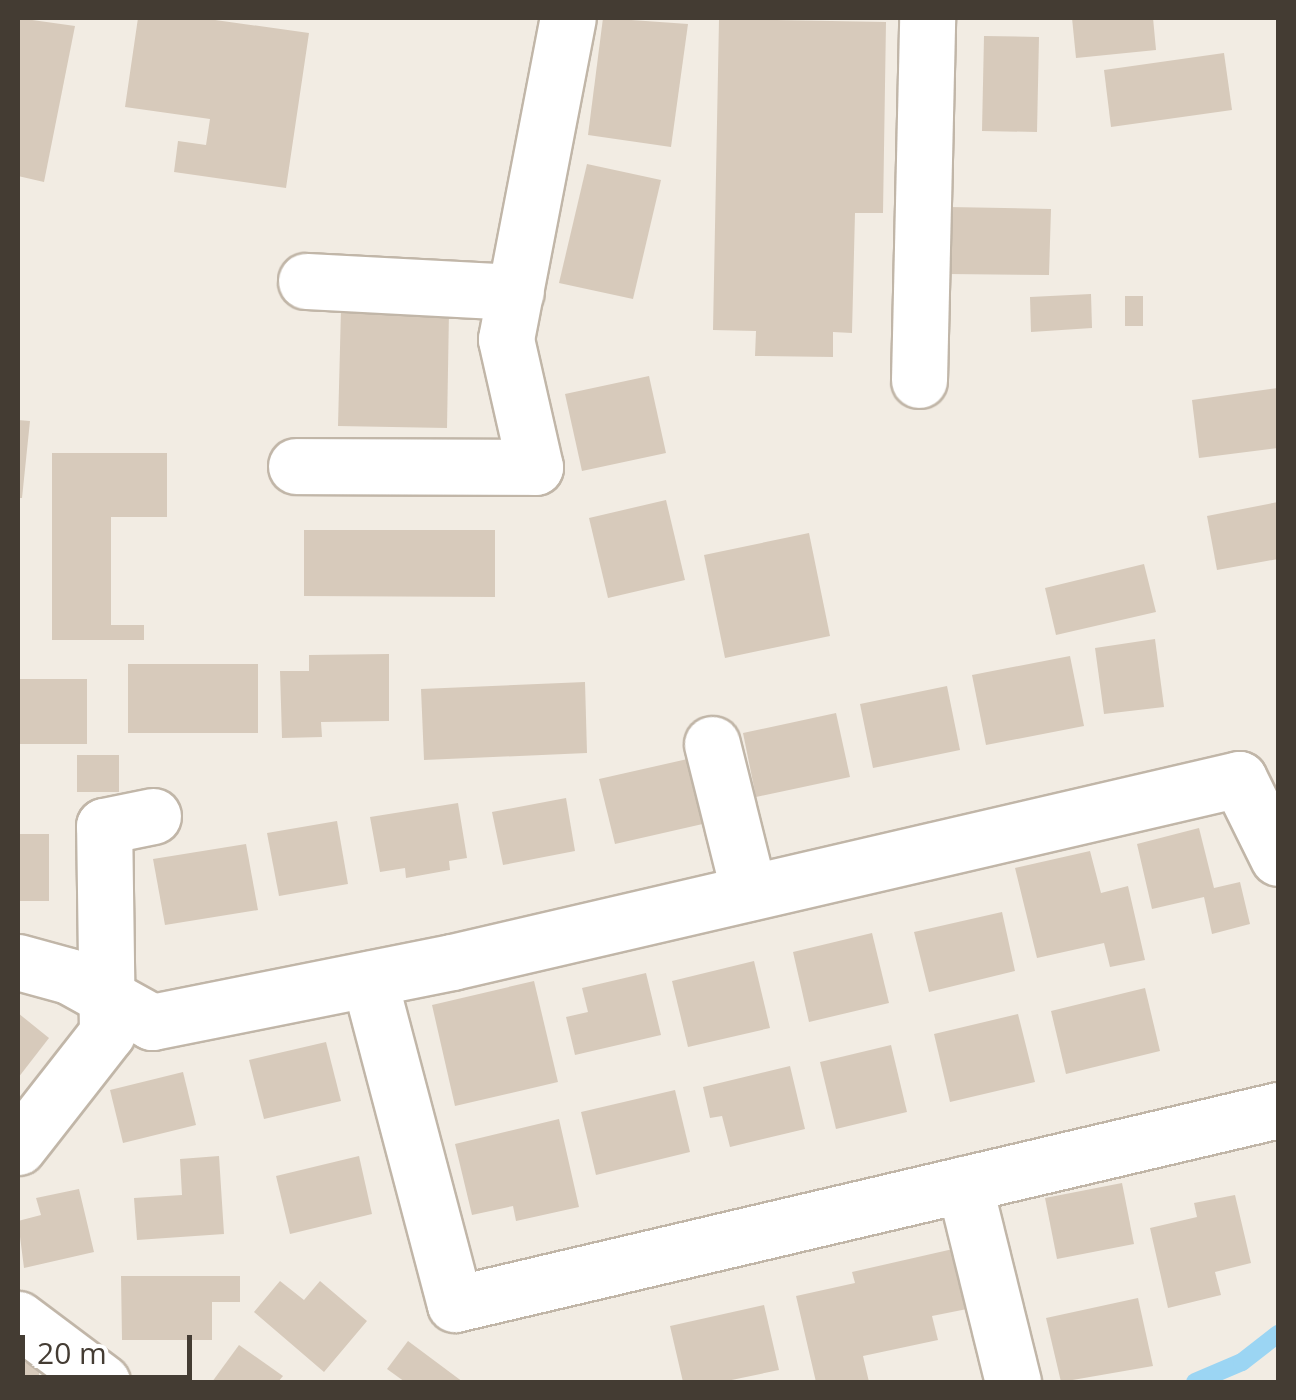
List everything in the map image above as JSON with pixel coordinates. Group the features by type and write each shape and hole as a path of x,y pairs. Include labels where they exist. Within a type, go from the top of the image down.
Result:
{"street":[{"path":"296,466 535,467 506,339 568,18"},
{"path":"919,380 927,18"},
{"path":"306,281 516,292"},
{"path":"712,744 749,892"},
{"path":"18,962 69,976 152,1022 368,979 1240,779 1266,803 1278,858"},
{"path":"18,1147 108,1033 104,826 154,816"},
{"path":"368,979 455,1304 1278,1110"},
{"path":"964,1184 1013,1382"},
{"path":"18,1319 93,1380"}],"building":[{"path":"18,18 75,26 44,182 18,176"},
{"path":"138,18 201,18 309,33 286,188 174,172 178,141 206,145 210,119 125,107"},
{"path":"603,18 688,24 671,147 588,135"},
{"path":"1072,18 1153,18 1156,50 1076,58"},
{"path":"719,19 886,22 883,213 855,213 852,333 833,332 833,357 755,356 756,331 713,330"},
{"path":"984,36 1039,37 1037,132 982,131"},
{"path":"1224,53 1232,110 1111,127 1104,70"},
{"path":"587,164 661,180 633,299 559,283"},
{"path":"949,207 1051,209 1049,275 948,274"},
{"path":"1091,294 1092,328 1031,332 1030,297"},
{"path":"1125,296 1143,296 1143,326 1125,326"},
{"path":"341,309 449,311 447,428 338,426"},
{"path":"649,376 666,453 582,471 565,394"},
{"path":"1278,388 1278,448 1199,458 1192,400"},
{"path":"18,420 30,421 22,498 18,498"},
{"path":"52,453 167,453 167,517 111,517 111,625 144,625 144,640 52,640"},
{"path":"666,500 685,580 608,598 589,518"},
{"path":"1278,502 1278,559 1217,570 1207,516"},
{"path":"304,530 495,530 495,597 304,596"},
{"path":"809,533 830,636 725,658 704,555"},
{"path":"1144,564 1156,612 1056,635 1045,588"},
{"path":"1155,639 1164,707 1104,714 1095,648"},
{"path":"389,654 389,721 321,722 322,737 282,738 280,671 309,671 309,655"},
{"path":"1070,656 1084,726 986,745 972,675"},
{"path":"128,664 258,664 258,733 128,733"},
{"path":"18,679 87,679 87,744 18,744"},
{"path":"585,682 587,753 424,760 421,689"},
{"path":"947,686 960,750 873,768 860,704"},
{"path":"836,713 850,777 756,797 743,733"},
{"path":"77,755 119,755 119,792 77,792"},
{"path":"692,758 707,823 615,844 599,779"},
{"path":"566,798 575,851 503,865 492,812"},
{"path":"458,803 467,858 449,861 450,870 406,878 405,868 380,872 370,817"},
{"path":"337,821 348,884 279,896 267,833"},
{"path":"1199,828 1214,888 1240,882 1250,924 1212,934 1204,897 1152,909 1137,844"},
{"path":"18,834 49,834 49,901 18,901"},
{"path":"246,844 258,910 165,925 153,859"},
{"path":"1090,851 1101,893 1128,886 1145,960 1110,967 1104,943 1037,958 1015,868"},
{"path":"1002,912 1015,971 929,992 914,932"},
{"path":"872,933 889,1003 809,1022 793,952"},
{"path":"754,961 770,1028 688,1047 672,981"},
{"path":"646,973 661,1035 575,1055 566,1017 588,1012 582,988"},
{"path":"534,981 558,1082 455,1106 432,1005"},
{"path":"1145,988 1160,1051 1066,1074 1051,1011"},
{"path":"18,1013 49,1038 18,1078"},
{"path":"1018,1014 1035,1082 950,1102 934,1034"},
{"path":"326,1042 341,1101 264,1119 249,1060"},
{"path":"891,1045 907,1112 836,1129 820,1062"},
{"path":"790,1066 805,1129 730,1147 722,1116 710,1118 703,1087"},
{"path":"183,1072 196,1125 123,1143 110,1090"},
{"path":"675,1090 690,1152 596,1175 581,1112"},
{"path":"559,1119 579,1207 516,1221 513,1206 472,1215 455,1144"},
{"path":"219,1156 224,1234 137,1240 134,1198 182,1195 180,1159"},
{"path":"359,1156 372,1214 290,1234 276,1176"},
{"path":"1122,1183 1134,1244 1057,1259 1045,1198"},
{"path":"79,1189 94,1252 24,1268 18,1221 41,1215 36,1198"},
{"path":"1235,1195 1251,1263 1215,1272 1221,1295 1168,1308 1150,1228 1197,1217 1194,1203"},
{"path":"953,1249 967,1309 932,1316 938,1340 863,1356 869,1382 816,1382 796,1296 855,1283 852,1272"},
{"path":"121,1276 240,1276 240,1302 212,1302 212,1340 122,1340"},
{"path":"280,1281 304,1300 320,1281 367,1321 324,1372 254,1312"},
{"path":"1138,1298 1153,1366 1061,1382 1046,1318"},
{"path":"764,1305 779,1370 722,1382 683,1382 670,1326"},
{"path":"408,1341 463,1382 405,1382 387,1369"},
{"path":"239,1345 283,1376 278,1382 212,1382"},
{"path":"18,1363 39,1363 39,1382 18,1382"}],"waterway":[{"path":"1195,1382 1242,1362 1278,1334"}]}
